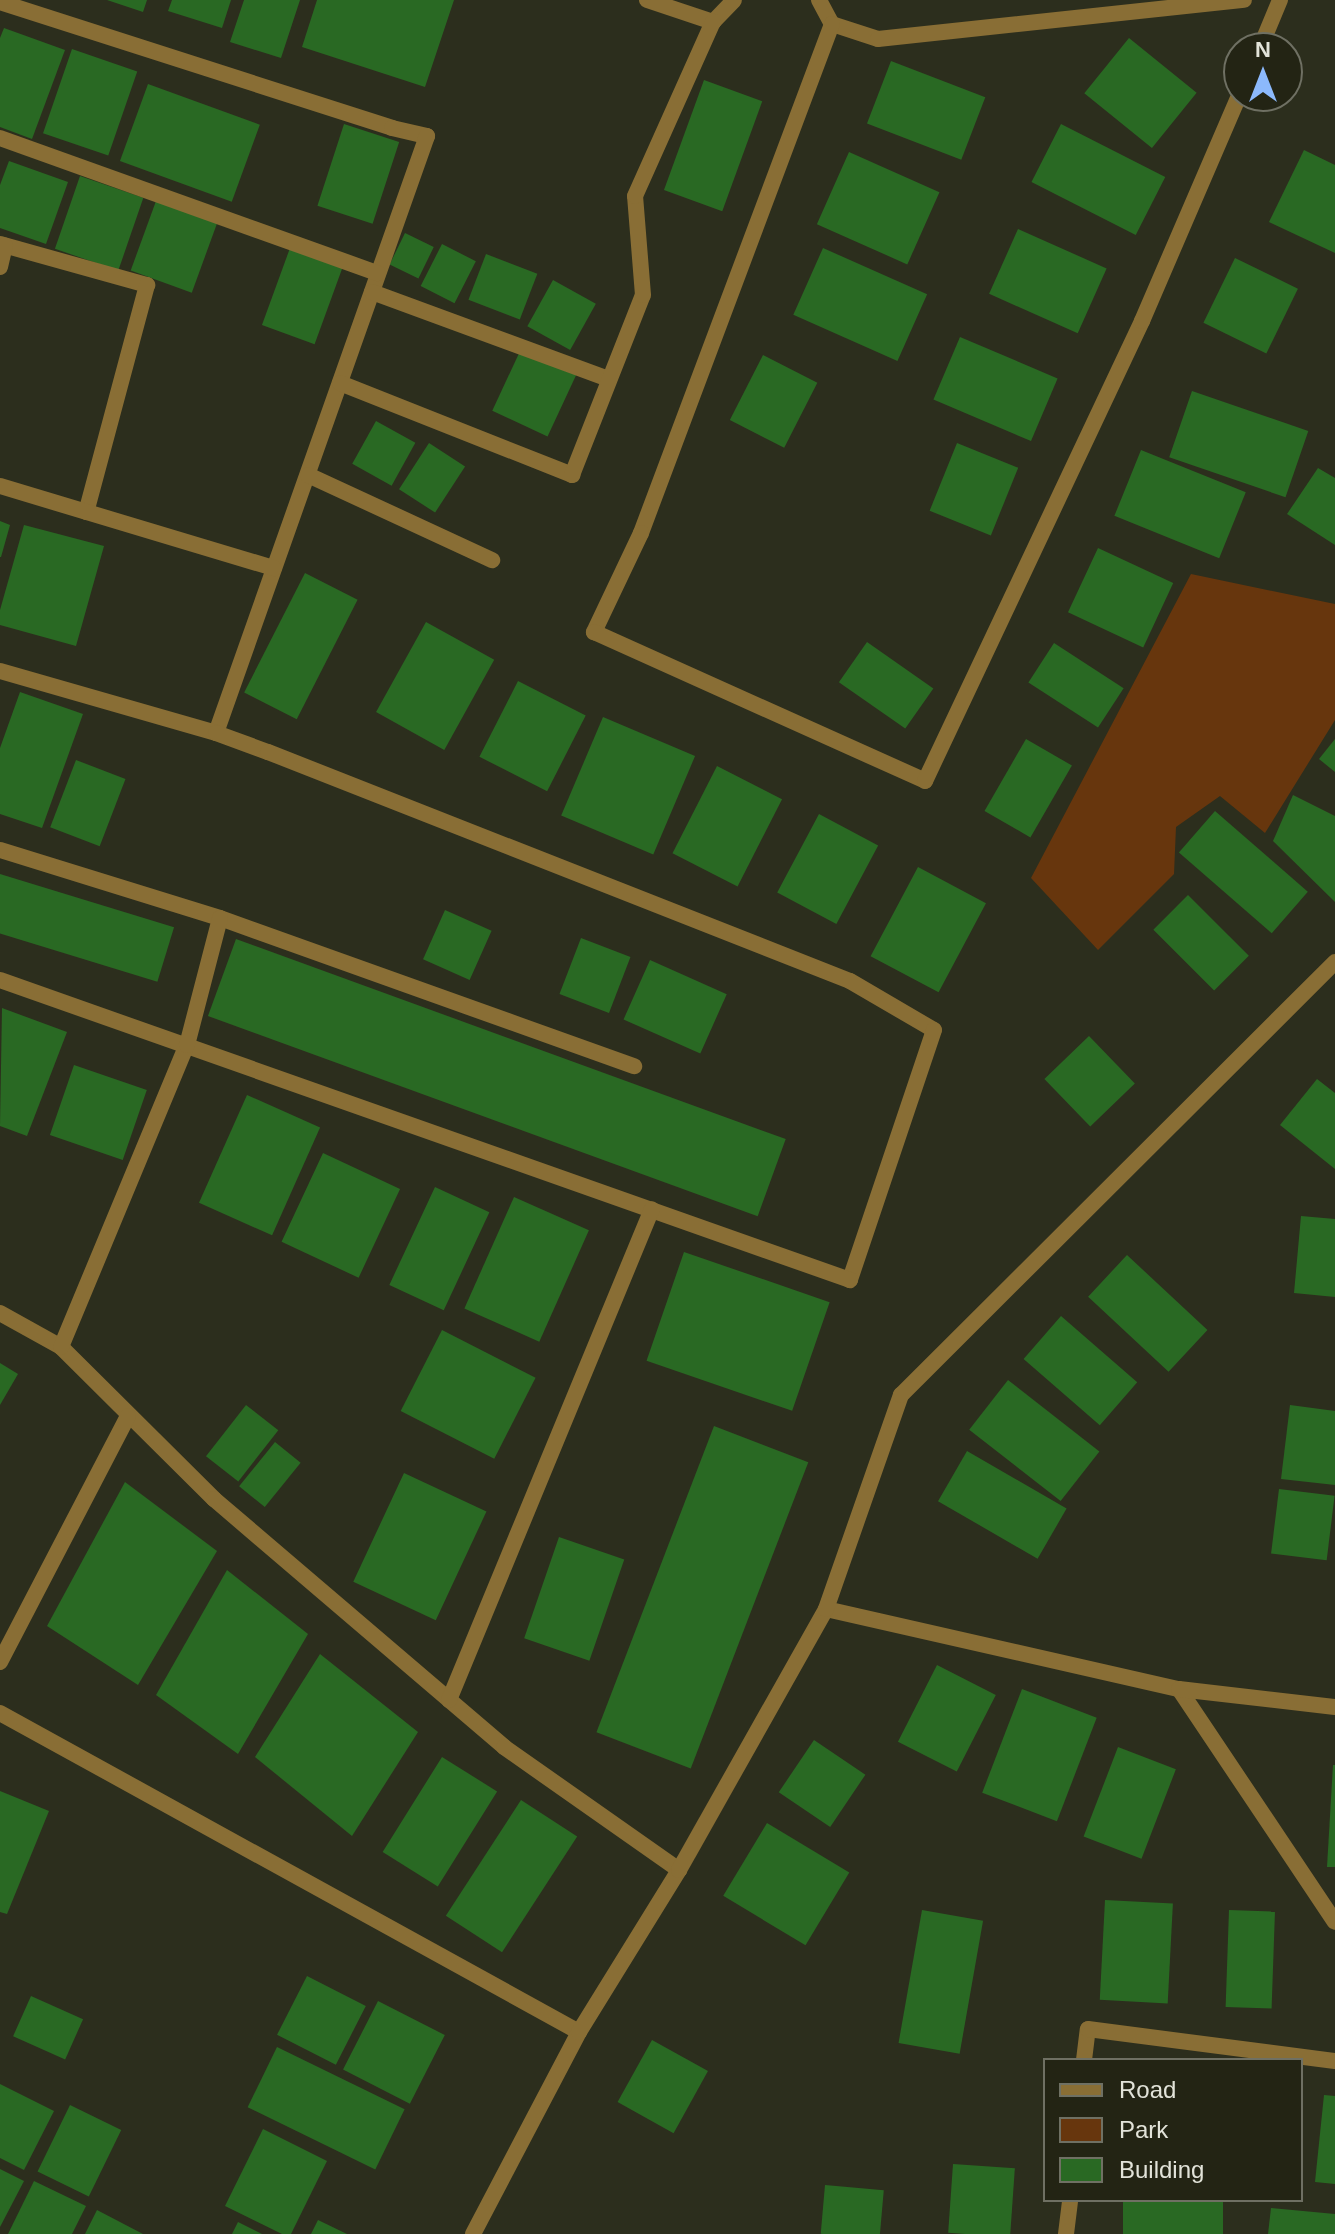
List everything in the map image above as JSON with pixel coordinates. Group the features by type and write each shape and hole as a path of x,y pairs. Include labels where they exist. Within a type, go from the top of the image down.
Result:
{"street":[{"path":"647,0 713,22"},
{"path":"340,383 572,475 643,295 635,196 713,22 734,0"},
{"path":"819,0 832,24 878,39 1244,0"},
{"path":"1267,32 1280,0"},
{"path":"0,2 392,128 427,136 216,733"},
{"path":"832,24 641,533 594,632 925,781 1142,321 1232,112"},
{"path":"0,138 378,273"},
{"path":"0,267 2,245 147,285 86,512"},
{"path":"372,292 608,379"},
{"path":"308,475 492,560"},
{"path":"0,486 274,568"},
{"path":"0,671 216,733 850,981 934,1030 850,1280 0,980"},
{"path":"0,850 220,918 634,1066"},
{"path":"61,1347 187,1045 220,918"},
{"path":"473,2234 579,2032 679,1870 826,1609 901,1395 1335,962"},
{"path":"449,1700 652,1209"},
{"path":"0,1313 61,1347 214,1499 374,1632 504,1747 679,1870"},
{"path":"0,1662 128,1416"},
{"path":"826,1609 1179,1689 1335,1707"},
{"path":"1179,1689 1335,1922"},
{"path":"0,1713 579,2032"},
{"path":"1084,2058 1088,2029 1335,2061"},
{"path":"1066,2234 1070,2202"}],"green space":[{"path":"1191,574 1335,604 1335,720 1265,833 1220,796 1176,827 1174,874 1098,950 1031,878"}],"building":[{"path":"107,0 147,0 143,12"},
{"path":"172,0 231,0 222,28 168,11"},
{"path":"244,0 300,0 281,58 230,42"},
{"path":"317,0 454,0 425,87 302,47"},
{"path":"4,28 65,50 32,139 0,127 0,38"},
{"path":"1129,38 1197,93 1152,148 1084,93"},
{"path":"72,49 137,71 108,156 43,133"},
{"path":"891,61 985,97 961,160 867,124"},
{"path":"704,80 762,101 722,211 664,190"},
{"path":"148,84 260,125 232,202 120,161"},
{"path":"344,124 399,142 373,224 317,206"},
{"path":"1061,124 1165,177 1136,235 1031,182"},
{"path":"1304,150 1335,165 1335,253 1269,222"},
{"path":"849,152 939,192 907,264 817,224"},
{"path":"9,161 68,182 46,244 0,228 0,185"},
{"path":"80,176 143,198 118,271 55,249"},
{"path":"156,201 217,223 192,293 131,271"},
{"path":"1018,229 1107,268 1078,333 989,294"},
{"path":"405,233 434,247 418,278 390,264"},
{"path":"442,244 476,261 455,303 421,286"},
{"path":"290,248 343,267 315,344 262,325"},
{"path":"823,248 927,294 897,361 793,315"},
{"path":"486,254 537,274 520,319 468,300"},
{"path":"1235,258 1298,289 1266,353 1203,323"},
{"path":"553,280 596,304 570,350 527,326"},
{"path":"960,337 1058,378 1031,441 933,400"},
{"path":"521,349 576,375 548,436 492,411"},
{"path":"763,355 817,383 784,448 730,420"},
{"path":"1192,391 1308,431 1286,497 1169,457"},
{"path":"376,421 415,443 392,486 352,464"},
{"path":"429,443 465,466 435,513 399,489"},
{"path":"957,443 1018,468 991,535 930,511"},
{"path":"1141,450 1246,492 1219,558 1114,516"},
{"path":"1318,468 1335,478 1335,545 1287,514"},
{"path":"0,521 10,525 1,557 0,557"},
{"path":"24,525 104,546 76,646 0,625 0,610"},
{"path":"1098,548 1173,583 1143,647 1068,612"},
{"path":"305,573 358,600 297,719 244,692"},
{"path":"426,622 494,660 444,750 376,712"},
{"path":"867,642 933,688 905,729 839,682"},
{"path":"1054,643 1124,688 1098,728 1028,682"},
{"path":"518,681 586,716 547,791 479,757"},
{"path":"20,692 83,714 42,828 0,814 0,748"},
{"path":"603,717 695,756 653,855 561,815"},
{"path":"1026,739 1072,766 1030,837 984,811"},
{"path":"1335,739 1335,772 1319,759"},
{"path":"76,760 125,779 100,846 50,827"},
{"path":"717,766 782,799 738,886 673,853"},
{"path":"1293,795 1335,816 1335,902 1273,841"},
{"path":"1215,811 1308,892 1272,933 1179,853"},
{"path":"819,814 878,845 836,924 777,893"},
{"path":"918,867 986,903 939,992 871,956"},
{"path":"0,874 174,927 157,982 0,934"},
{"path":"1188,895 1249,956 1214,990 1153,930"},
{"path":"445,910 492,931 470,980 423,959"},
{"path":"581,938 630,957 609,1013 559,994"},
{"path":"236,939 786,1139 758,1216 208,1016"},
{"path":"650,960 727,994 700,1054 624,1019"},
{"path":"2,1008 67,1032 27,1136 0,1126"},
{"path":"1089,1036 1135,1083 1090,1127 1044,1079"},
{"path":"74,1065 147,1090 123,1160 50,1135"},
{"path":"1317,1079 1335,1093 1335,1169 1280,1125"},
{"path":"247,1095 320,1128 272,1235 199,1203"},
{"path":"323,1153 400,1189 359,1278 282,1242"},
{"path":"435,1187 489,1212 444,1310 389,1285"},
{"path":"514,1197 589,1230 539,1342 464,1308"},
{"path":"1301,1216 1335,1219 1335,1297 1294,1293"},
{"path":"684,1252 830,1302 792,1411 647,1361"},
{"path":"1127,1255 1207,1330 1169,1372 1088,1297"},
{"path":"1061,1316 1137,1382 1100,1425 1024,1359"},
{"path":"442,1330 536,1378 494,1459 401,1411"},
{"path":"0,1363 18,1374 0,1405"},
{"path":"1008,1380 1099,1451 1061,1501 969,1430"},
{"path":"246,1405 278,1430 238,1481 206,1456"},
{"path":"1290,1405 1335,1411 1335,1485 1281,1479"},
{"path":"714,1426 808,1462 691,1768 596,1732"},
{"path":"275,1442 301,1463 265,1507 239,1486"},
{"path":"967,1451 1067,1508 1038,1559 938,1501"},
{"path":"404,1473 486,1511 436,1620 353,1582"},
{"path":"125,1482 217,1551 138,1685 47,1626"},
{"path":"1279,1489 1335,1496 1327,1560 1271,1554"},
{"path":"559,1537 624,1559 589,1661 524,1638"},
{"path":"227,1570 308,1634 238,1754 156,1695"},
{"path":"320,1654 418,1732 352,1836 255,1757"},
{"path":"937,1665 996,1695 957,1772 898,1742"},
{"path":"1022,1689 1097,1718 1057,1821 982,1793"},
{"path":"814,1740 865,1775 830,1827 779,1792"},
{"path":"1118,1747 1176,1769 1141,1859 1084,1837"},
{"path":"442,1757 497,1791 438,1886 383,1852"},
{"path":"1333,1765 1335,1867 1327,1867"},
{"path":"0,1791 49,1811 7,1914 0,1912"},
{"path":"521,1800 577,1836 502,1952 446,1916"},
{"path":"767,1823 849,1872 806,1945 723,1896"},
{"path":"1105,1900 1173,1904 1168,2003 1100,2000"},
{"path":"922,1910 983,1921 960,2054 899,2043"},
{"path":"1229,1910 1275,1912 1272,2009 1226,2007"},
{"path":"307,1976 366,2006 336,2065 277,2035"},
{"path":"31,1996 83,2019 65,2059 13,2036"},
{"path":"378,2001 445,2035 410,2104 343,2070"},
{"path":"652,2040 708,2071 674,2133 618,2102"},
{"path":"277,2047 405,2109 375,2169 248,2107"},
{"path":"0,2084 54,2111 24,2170 0,2158"},
{"path":"1324,2095 1335,2096 1335,2184 1315,2182"},
{"path":"70,2105 121,2130 89,2196 38,2172"},
{"path":"263,2129 327,2161 291,2234 282,2234 225,2206"},
{"path":"953,2164 1015,2168 1010,2234 948,2233"},
{"path":"0,2169 24,2181 0,2227"},
{"path":"34,2181 86,2206 72,2234 8,2234"},
{"path":"825,2185 884,2190 880,2234 821,2234"},
{"path":"1123,2202 1223,2202 1223,2234 1123,2234"},
{"path":"1271,2208 1335,2214 1335,2234 1268,2234"},
{"path":"97,2210 143,2234 85,2234"},
{"path":"318,2220 347,2234 311,2234"},
{"path":"238,2222 262,2234 232,2234"}]}
